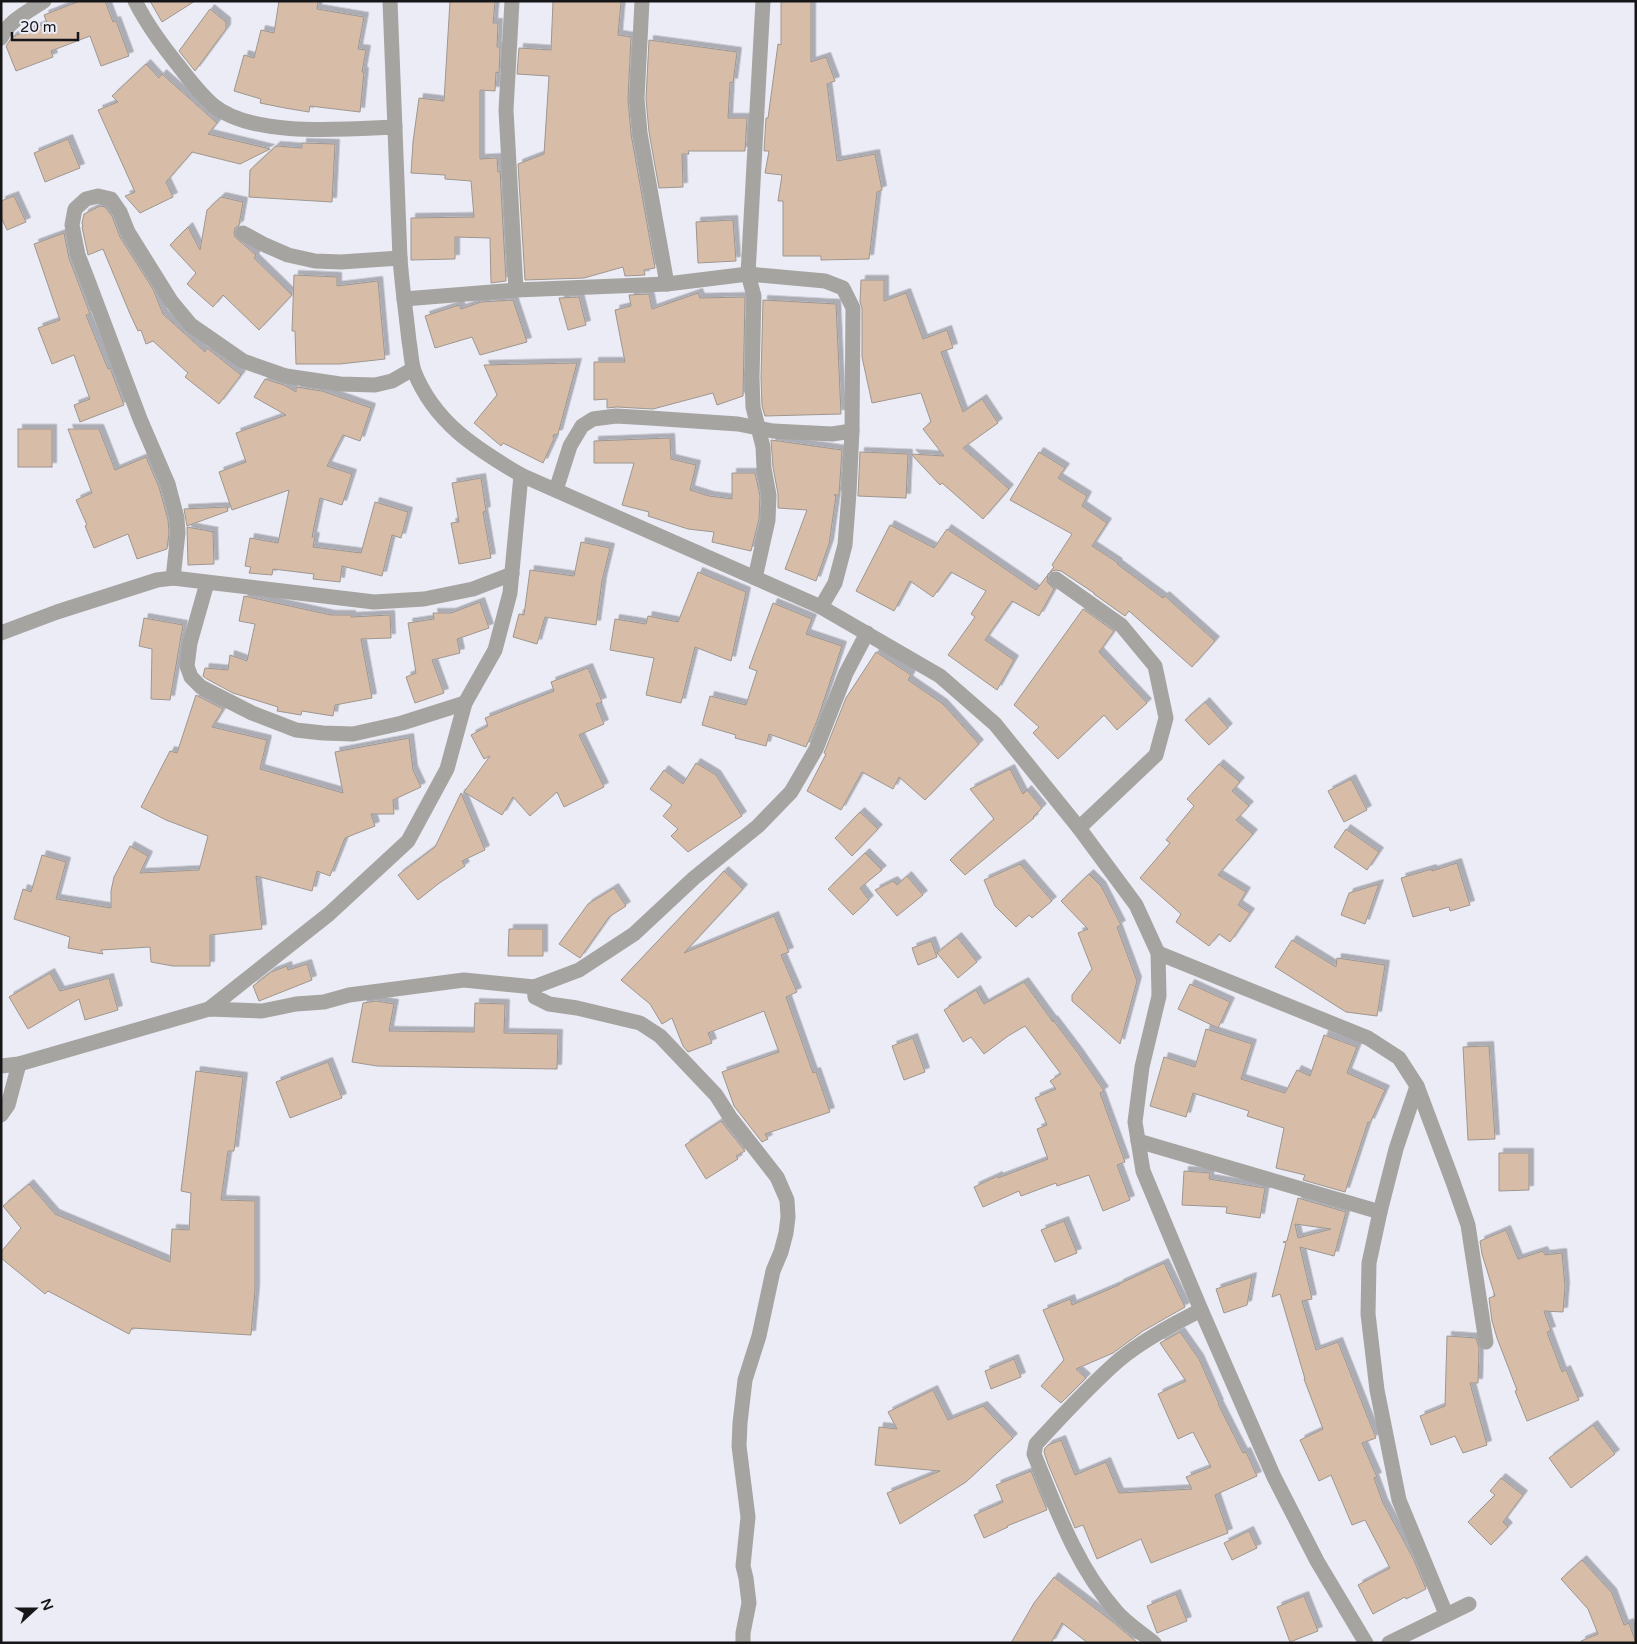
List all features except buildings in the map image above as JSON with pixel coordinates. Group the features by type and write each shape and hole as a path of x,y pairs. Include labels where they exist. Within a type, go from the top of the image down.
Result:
{"street":[{"path":"1,38 5,29 44,1"},
{"path":"135,1 146,22 198,91 214,106 234,118 263,125 312,130 396,126"},
{"path":"390,1 400,258 413,369 425,394 445,422 483,453 521,475 821,607 940,676 995,724 1079,828 1136,905 1158,953 1159,996 1142,1066 1135,1122 1143,1171 1274,1477 1317,1561 1366,1643"},
{"path":"512,1 506,110 516,290"},
{"path":"642,1 637,99 640,133 667,284"},
{"path":"755,578 768,520 769,503 763,447 754,407 752,378 754,296 748,274 763,1"},
{"path":"173,578 178,532 177,518 168,484 140,419 78,255 72,225 75,209 86,198 98,196 111,199 120,212 133,241 171,301 191,325 243,361 286,376 340,384 375,385 392,381 413,369"},
{"path":"243,233 288,255 315,261 341,262 400,258"},
{"path":"404,299 516,290 667,284 748,274 825,281 844,288 853,308 850,493 845,545 835,583 821,607"},
{"path":"556,490 570,446 582,426 593,419 616,416 738,424 773,431 832,434 852,431"},
{"path":"209,1009 329,914 408,841 447,769 465,702 495,650 510,593 521,475"},
{"path":"1,633 57,612 157,580 173,578 374,602 424,599 474,590 512,574"},
{"path":"1056,578 1121,625 1155,666 1166,718 1156,755 1079,828"},
{"path":"208,582 190,643 187,666 191,677 200,687 252,713 296,730 353,734 402,723 465,702"},
{"path":"1,1066 19,1064 209,1009 262,1012 296,1004 324,1002 349,995 464,980 534,987 579,970 634,934 694,878 758,826 791,792 816,750 846,673 867,633"},
{"path":"1158,953 1368,1038 1399,1058 1418,1086 1468,1225 1486,1342"},
{"path":"534,987 535,997 549,1004 631,1020 640,1023 660,1036 716,1095 749,1142 764,1158 777,1178 787,1200 788,1217 786,1233 773,1271 759,1336 745,1380 741,1415 739,1446 748,1517 742,1566 746,1578 749,1603 743,1643"},
{"path":"1,1115 8,1105 19,1064"},
{"path":"1418,1086 1396,1149 1380,1212 1369,1263 1368,1314 1377,1390 1399,1500 1446,1614"},
{"path":"1138,1141 1380,1212"},
{"path":"1154,1643 1117,1612 1095,1585 1069,1539 1034,1454 1036,1444 1087,1390 1121,1359 1155,1335 1201,1310"},
{"path":"1389,1643 1469,1604"}]}
